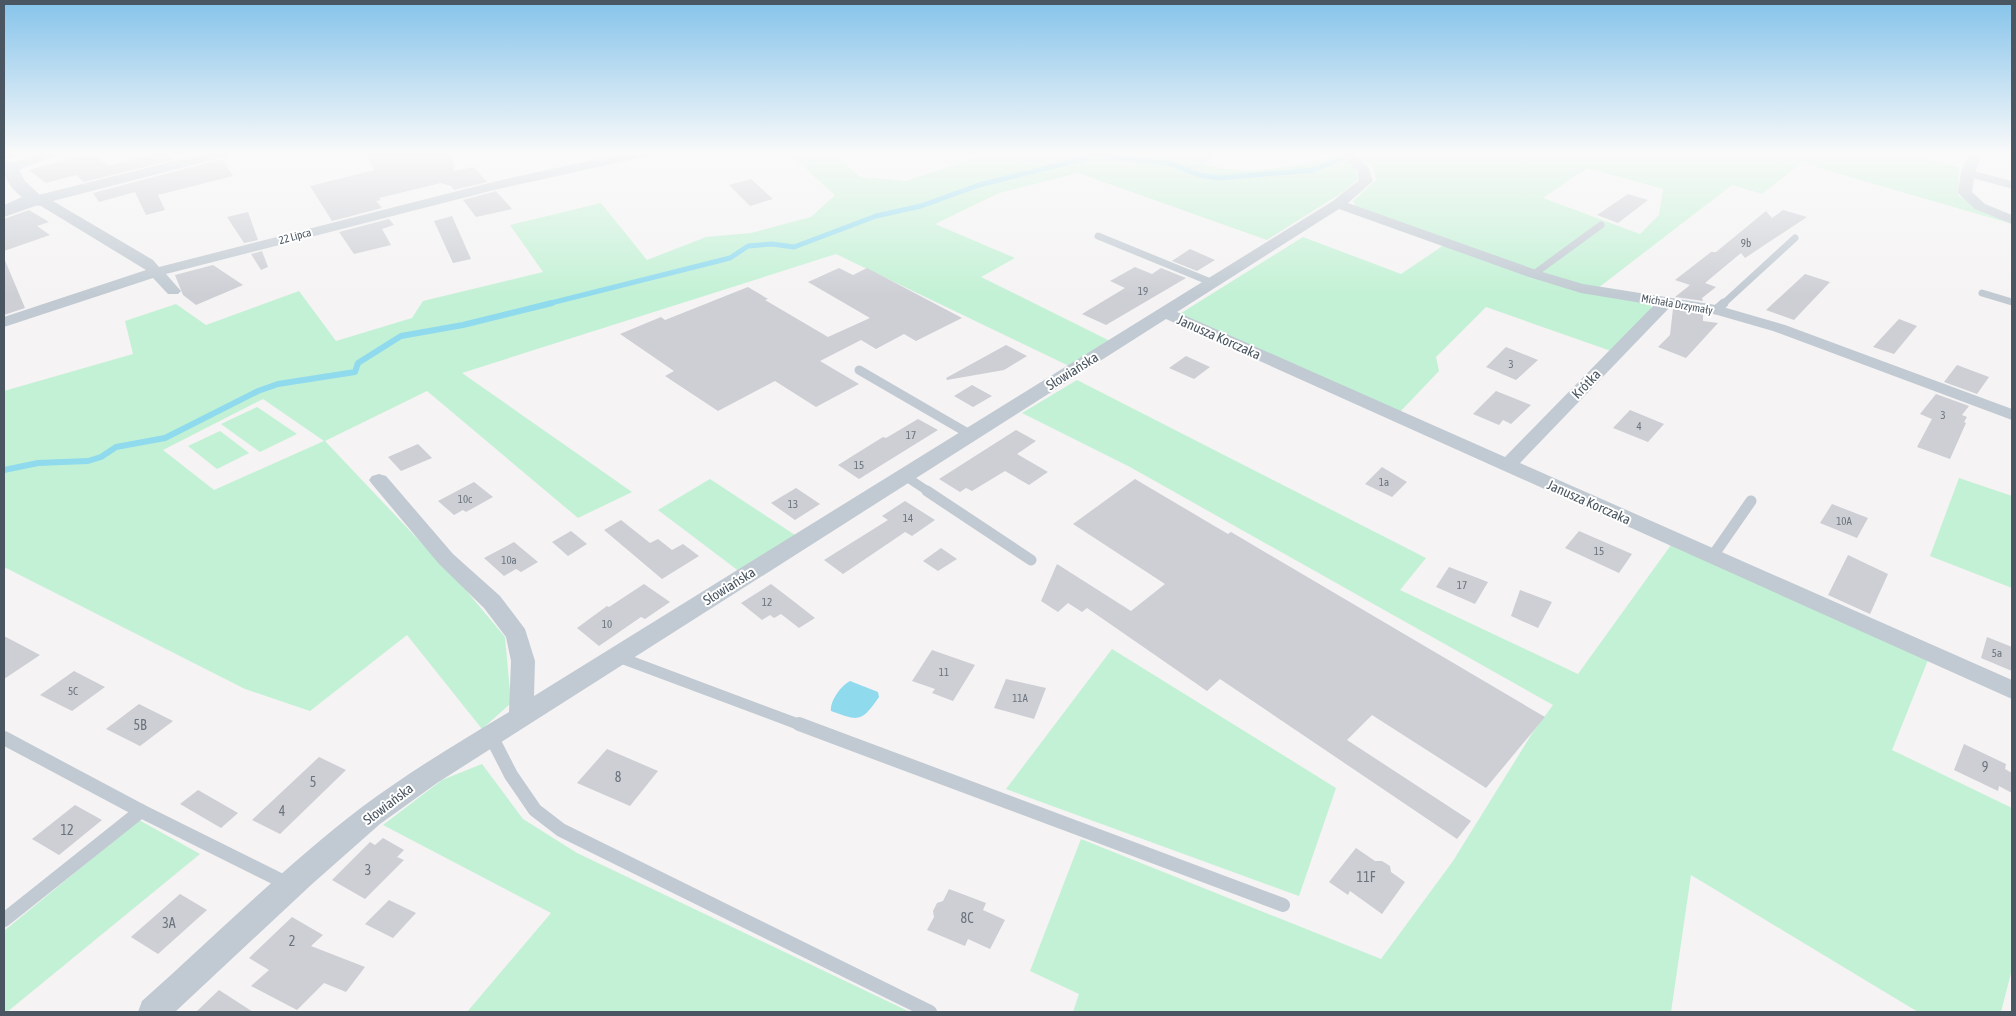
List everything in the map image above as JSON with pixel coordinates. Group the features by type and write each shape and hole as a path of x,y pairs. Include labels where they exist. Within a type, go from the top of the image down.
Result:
{"street":[{"path":"5,211 38,199"},
{"name":"22 Lipca","path":"4,322 156,272 439,199"},
{"name":"Słowiańska","path":"153,1012 371,816 428,775 1344,199"},
{"path":"1969,199 2012,220"},
{"path":"31,201 44,202 148,263 173,291"},
{"name":"Michała Drzymały","path":"1338,204 1534,274 1581,288 1716,310 1778,328 2012,415"},
{"name":"Krótka","path":"1507,466 1666,302"},
{"name":"Janusza Korczaka","path":"1165,313 2012,690"},
{"path":"378,480 446,559 492,602 517,634 523,661 521,717"}],"lane":[{"path":"1534,274 1602,225"},
{"path":"1098,236 1213,283"},
{"path":"1716,310 1795,238"},
{"path":"1982,292 2012,302"},
{"path":"860,370 971,435"},
{"path":"904,476 1031,560"},
{"path":"1712,557 1751,501"},
{"path":"616,656 1283,905"},
{"path":"491,736 511,775 535,810 562,830 930,1012"},
{"path":"4,738 141,811 291,886"},
{"path":"4,920 141,811"}],"green space":[{"path":"830,199 986,199 935,224 1015,258 981,277 1112,342 1069,366 836,254 462,373 632,492 578,518 427,391 325,441 464,588 505,637 511,703 482,729 407,635 310,711 245,689 4,567 4,391 133,354 125,321 176,304 206,325 299,291 336,341 412,318 423,301 543,272 510,225 601,203 647,260 706,237 751,233 811,217","holes":["263,399 324,441 214,490 163,450"]},
{"path":"1153,199 1331,199 1267,240"},
{"path":"1355,199 1547,199 1640,234 1659,215 1661,199 1713,199 1598,288 1562,280 1357,208 1353,201"},
{"path":"1927,199 1965,199 1982,210 2012,221 2012,224"},
{"path":"1303,237 1401,274 1444,245 1651,304 1651,309 1611,351 1486,307 1436,357 1439,371 1399,413 1178,315"},
{"path":"1077,380 1426,558 1400,590 1578,674 1671,545 1928,660 1892,750 2012,808 2012,969 2001,1012 1918,1012 1691,875 1671,1012 1073,1012 1079,994 1030,971 1081,839 1381,959 1453,861 1533,732 1553,705 1130,467 1022,413"},
{"path":"257,407 297,434 260,452 221,424"},
{"path":"220,431 249,453 217,469 188,446"},
{"path":"1959,478 2012,496 2012,588 1930,556"},
{"path":"710,479 795,535 740,572 658,510"},
{"path":"1112,649 1336,788 1299,896 1006,789"},
{"path":"482,764 523,819 577,853 910,1012 467,1012 551,913 383,825 442,780"},
{"path":"139,820 200,854 7,1012 4,1012 4,931"}],"water":[{"path":"850,681 878,692 879,697 868,712 859,718 848,717 831,711 832,702 837,693"}],"building":[{"path":"139,199 160,199 165,210 146,215"},
{"path":"318,199 381,200 376,201 382,208 332,221"},
{"path":"503,199 512,209 476,217 463,200"},
{"path":"743,199 772,199 750,206"},
{"path":"1620,199 1648,200 1618,223 1597,215"},
{"path":"29,210 49,222 37,226 50,235 4,251 4,219"},
{"path":"1783,210 1807,217 1745,258 1741,253 1705,283 1716,287 1702,298 1703,301 1675,297 1690,285 1675,280 1711,252 1716,252 1766,211 1772,218"},
{"path":"248,212 258,240 244,243 227,217"},
{"path":"452,216 471,259 453,263 434,221"},
{"path":"389,219 394,225 382,229 391,245 354,254 339,232"},
{"path":"1190,249 1215,260 1197,271 1172,261"},
{"path":"262,251 268,267 261,270 251,254"},
{"path":"4,258 25,308 4,315"},
{"path":"213,265 243,285 196,305 183,295 175,275"},
{"path":"1135,267 1152,274 1161,268 1186,278 1106,325 1082,314 1125,288 1110,281"},
{"path":"839,268 853,275 867,268 962,318 916,341 904,334 876,349 861,340 820,361 859,384 816,407 775,381 718,411 665,376 674,371 620,334 661,317 665,320 748,287 768,299 765,300 828,337 870,318 808,282"},
{"path":"1805,274 1830,282 1794,320 1766,310"},
{"path":"1673,309 1703,314 1703,321 1718,323 1686,358 1658,347 1670,335"},
{"path":"1899,319 1917,326 1894,354 1873,347"},
{"path":"1006,345 1027,356 1004,370 947,380 946,378"},
{"path":"1506,347 1538,360 1516,380 1486,367"},
{"path":"1186,356 1210,367 1194,379 1169,368"},
{"path":"1957,365 1989,377 1977,394 1944,382"},
{"path":"972,385 992,396 973,407 954,396"},
{"path":"1496,391 1531,405 1511,424 1503,420 1499,425 1473,414"},
{"path":"1936,394 1969,406 1962,415 1967,417 1964,422 1966,423 1950,459 1917,447 1932,419 1920,414"},
{"path":"1630,410 1664,424 1648,442 1613,428"},
{"path":"918,419 938,430 859,479 838,465 883,437 886,438"},
{"path":"1016,430 1036,441 1017,454 1048,472 1029,485 1005,471 972,491 966,488 960,492 939,479"},
{"path":"418,444 432,458 401,471 388,457"},
{"path":"1382,467 1407,482 1392,497 1365,484"},
{"path":"1135,479 1228,534 1231,532 1545,717 1486,788 1372,715 1347,740 1471,821 1457,839 1220,679 1207,691 1087,608 1082,612 1068,603 1058,612 1041,601 1057,564 1131,611 1165,584 1073,524"},
{"path":"474,482 493,497 466,512 463,510 454,515 438,501"},
{"path":"796,488 820,504 795,520 771,503"},
{"path":"905,501 935,520 912,536 905,532 843,574 824,560 888,520 882,516"},
{"path":"1832,504 1868,518 1857,538 1820,523"},
{"path":"621,520 650,543 658,539 672,550 683,544 699,556 662,579 604,530"},
{"path":"571,531 587,544 568,556 552,542"},
{"path":"1579,531 1632,554 1619,573 1565,548"},
{"path":"514,542 538,562 521,572 516,569 504,576 484,558"},
{"path":"941,548 957,559 938,571 923,561"},
{"path":"1848,555 1888,574 1870,614 1828,595"},
{"path":"1449,567 1488,582 1475,604 1436,587"},
{"path":"644,584 670,602 645,619 641,617 599,646 577,628 607,606 609,607"},
{"path":"771,584 815,618 799,628 781,614 774,618 770,615 762,620 741,603"},
{"path":"1520,590 1552,602 1538,628 1511,616"},
{"path":"4,636 40,655 4,679"},
{"path":"1987,637 2012,647 2012,671 1981,658"},
{"path":"932,650 975,665 953,701 932,693 935,689 912,681"},
{"path":"74,671 105,687 72,711 40,695"},
{"path":"1006,679 1046,688 1034,719 994,708"},
{"path":"139,704 173,721 140,746 106,729"},
{"path":"1964,744 2006,764 2005,769 2012,773 2012,793 1999,786 1998,791 1954,770"},
{"path":"607,749 658,771 630,806 577,783"},
{"path":"319,757 346,770 280,834 252,820"},
{"path":"198,790 238,813 221,828 180,804"},
{"path":"75,805 102,820 59,855 32,839"},
{"path":"383,838 404,850 397,857 404,860 365,899 332,880 370,842 375,845"},
{"path":"1356,848 1375,861 1382,861 1390,866 1391,872 1405,882 1382,914 1350,891 1348,895 1329,882"},
{"path":"949,889 986,903 983,910 1005,920 990,949 968,939 965,946 927,930 934,917 933,911 937,903 943,901"},
{"path":"180,894 207,910 158,954 131,937"},
{"path":"389,900 416,913 393,938 365,924"},
{"path":"292,917 323,935 311,946 365,967 346,992 324,983 297,1010 251,986 269,970 249,958"},
{"path":"219,990 253,1012 196,1012"}],"waterway":[{"path":"547,304 730,258 748,246 772,244 794,247 876,216 921,206 939,199"},
{"path":"4,470 38,463 88,461 101,457 116,447 165,438 258,391 278,384 355,372 358,363 401,336 463,325 552,303"}]}
